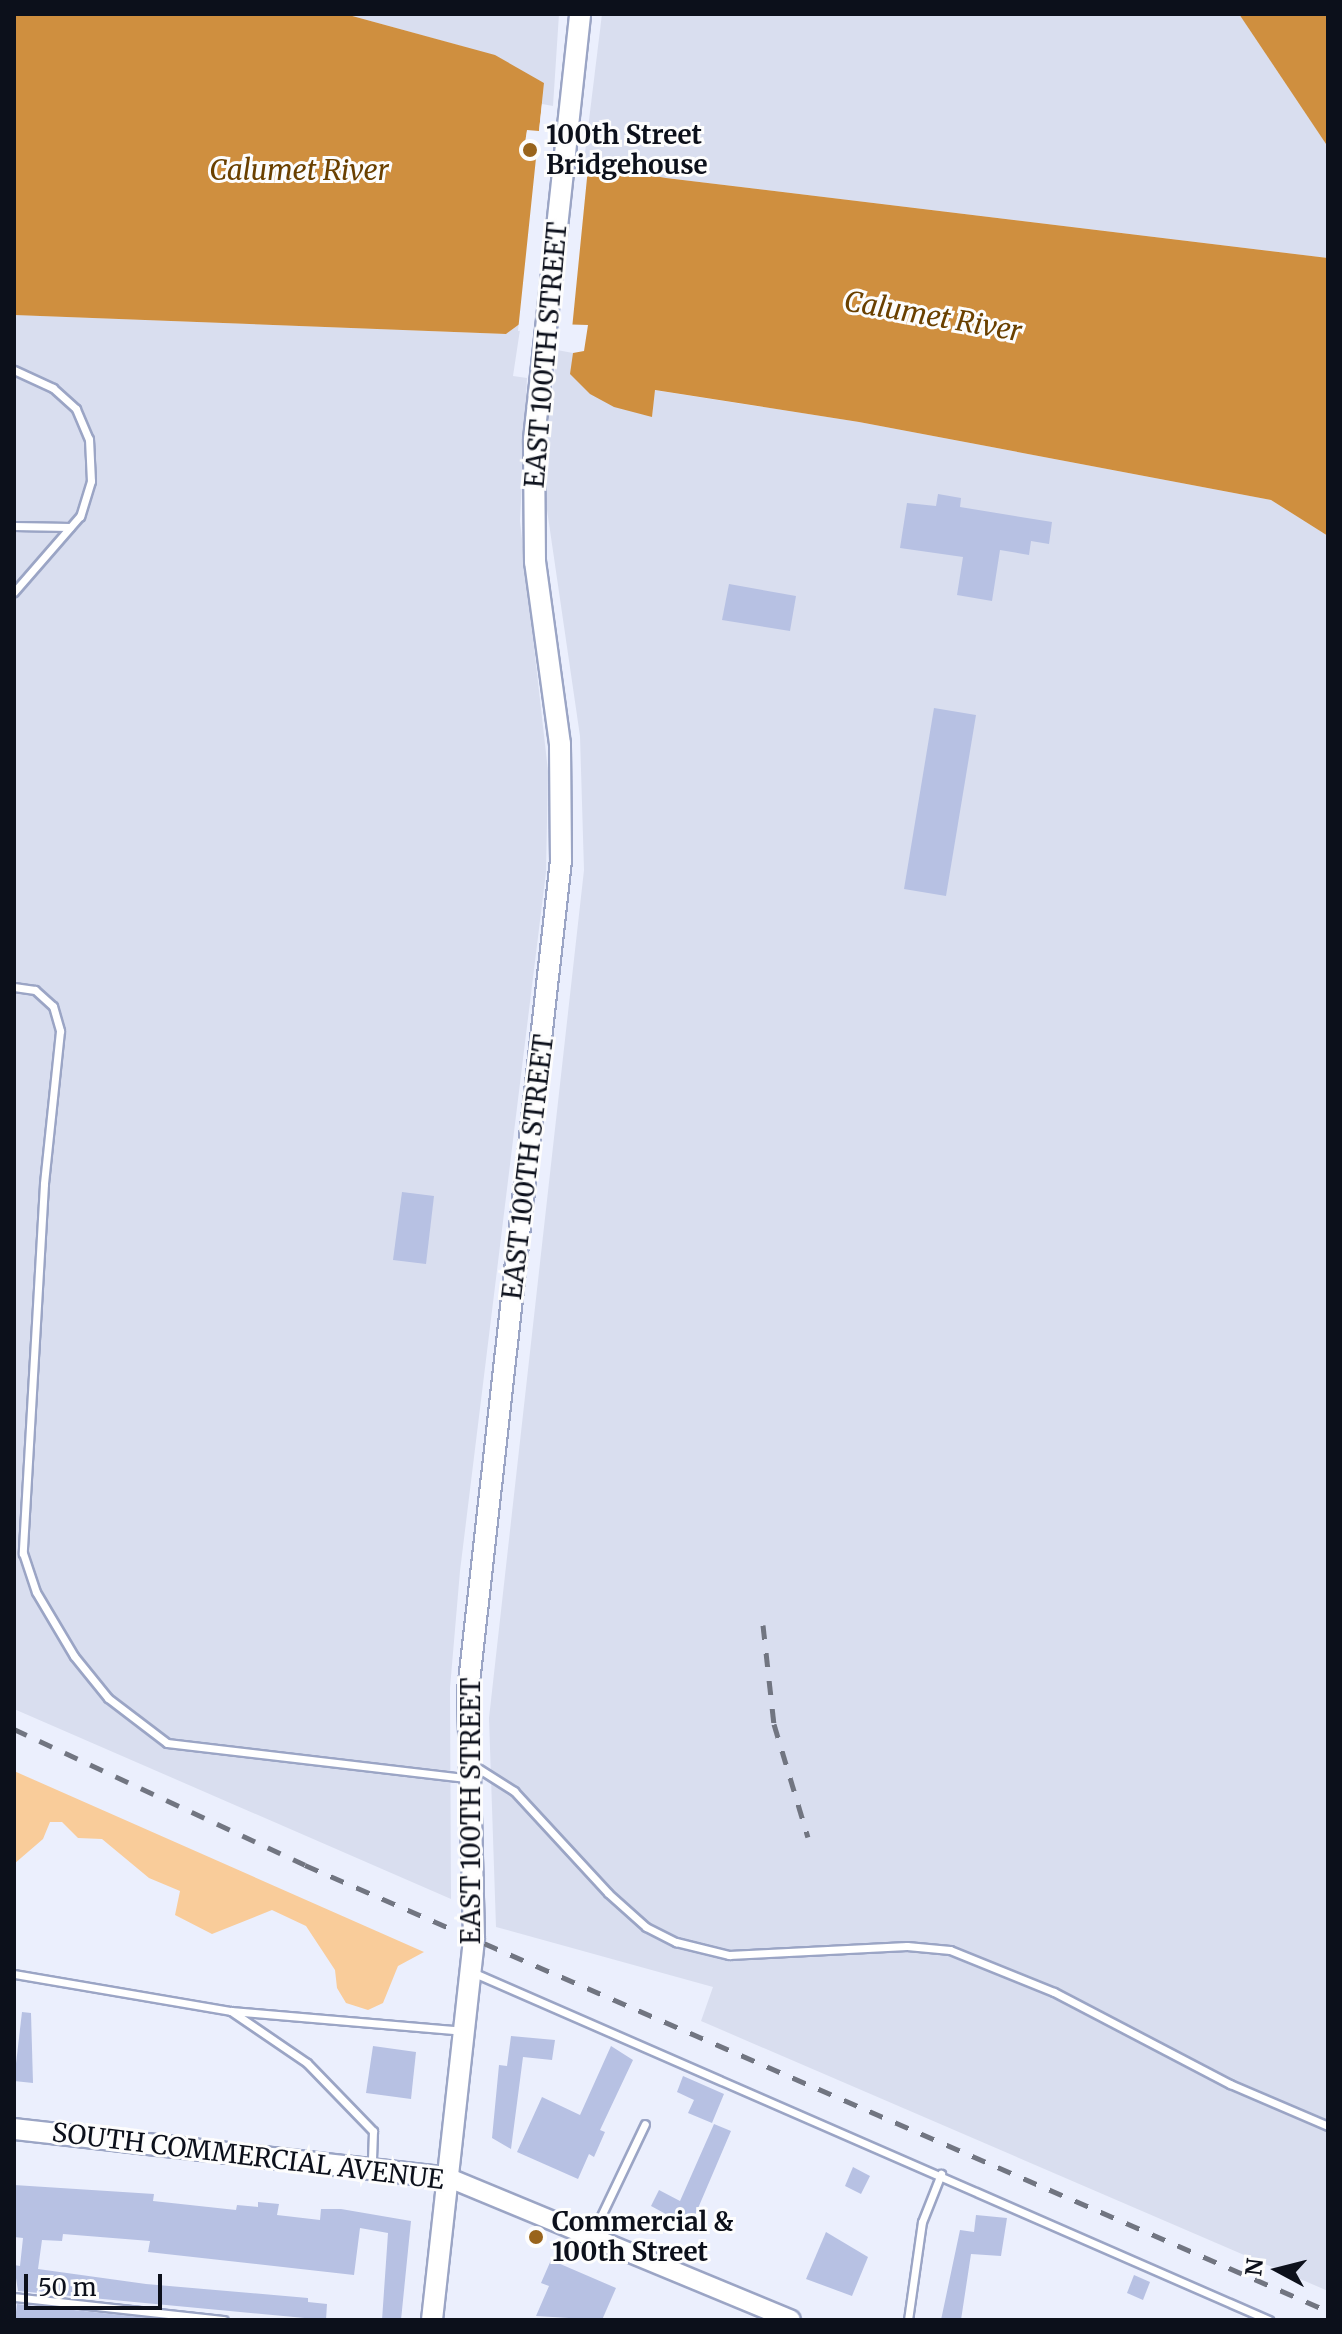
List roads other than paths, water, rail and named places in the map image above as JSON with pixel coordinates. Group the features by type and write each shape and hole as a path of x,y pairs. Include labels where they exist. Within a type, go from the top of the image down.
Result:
{"main road":[{"name":"EAST 100TH STREET","path":"432,2320 474,1926 468,1770 475,1611 562,856 560,744 535,562 534,439 580,14"},
{"name":"SOUTH COMMERCIAL AVENUE","path":"14,2129 449,2178"}],"street":[{"name":"SOUTH COMMERCIAL AVENUE","path":"449,2178 791,2320"}],"lane":[{"path":"14,370 53,388 76,409 89,439 91,481 80,516 14,592"},
{"path":"14,526 70,527"},
{"path":"14,987 35,990 53,1006 60,1031 44,1184 23,1553 36,1592 74,1656 108,1698 167,1743 468,1770 514,1791 608,1893 646,1927 676,1942 729,1955 907,1946 970,1956 1054,1992 1230,2084 1328,2126"},
{"path":"470,1971 941,2174 1269,2320"},
{"path":"14,1974 231,2011 464,2031"},
{"path":"231,2011 307,2063 373,2131 372,2169"},
{"path":"591,2237 645,2124"},
{"path":"908,2320 922,2222 941,2174"},
{"path":"14,2297 224,2320"}],"water":[{"name":"Calumet River","path":"14,14 345,14 495,55 544,83 539,131 527,131 525,153 666,178 1328,258 1328,536 1271,500 859,422 655,390 652,417 614,407 590,394 570,374 573,353 584,351 588,325 521,323 506,334 14,315"},
{"path":"1239,14 1328,14 1328,147"}],"railway":[{"path":"763,1625 774,1724 808,1837"},
{"path":"14,1729 305,1865 1328,2311"}],"place":[{"name":"100th Street Bridgehouse","path":"530,150"},
{"name":"Commercial & 100th Street","path":"536,2237"}]}
